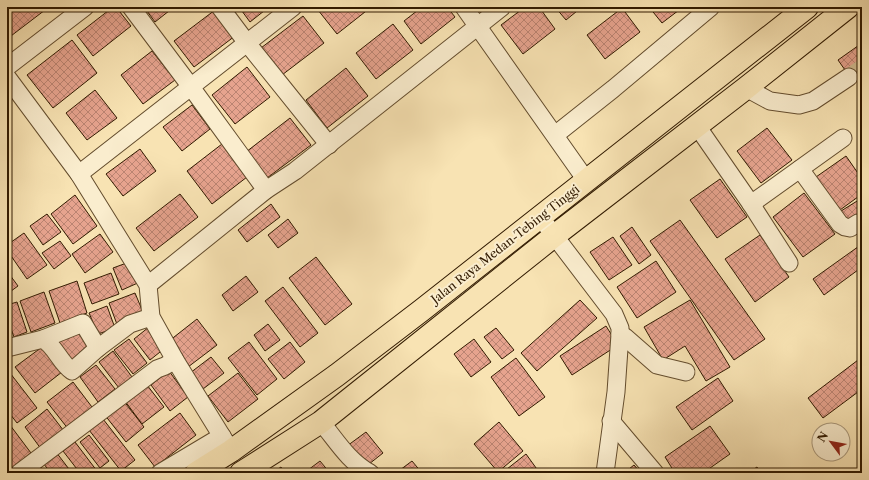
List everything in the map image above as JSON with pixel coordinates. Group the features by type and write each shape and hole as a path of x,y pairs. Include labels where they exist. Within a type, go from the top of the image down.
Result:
{"highway":[{"path":"780,28 797,7"},
{"name":"Jalan Raya Medan-Tebing Tinggi","path":"196,473 227,443 337,375 416,315 807,7"},
{"name":"Jalan Raya Medan-Tebing Tinggi","path":"241,473 321,422 554,236 746,88 848,7"}],"street":[{"path":"7,67 85,7"},
{"path":"131,7 266,190"},
{"path":"220,7 247,43 329,144"},
{"path":"79,174 293,7"},
{"path":"464,7 586,180"},
{"path":"148,285 266,190 295,171 502,7"},
{"path":"555,134 613,89 711,7"},
{"path":"7,77 79,174 148,285 151,317 175,360 227,443 160,473"},
{"path":"746,88 770,101 799,105 814,101 849,77"},
{"path":"697,126 751,204 789,263"},
{"path":"751,204 843,138"},
{"path":"800,169 840,224 844,227 850,228 858,223"},
{"path":"540,216 614,314 620,328 616,392 605,473"},
{"path":"43,339 49,343 66,367 72,371 98,348 130,324 151,317"},
{"path":"7,348 43,339 83,323 98,348"},
{"path":"620,334 657,365 686,372"},
{"path":"19,473 157,369 175,360"},
{"path":"612,421 655,473"},
{"path":"321,422 353,461 359,467 370,473"}],"building":[{"path":"7,7 42,7 45,10 7,39"},
{"path":"113,7 116,7 131,26 93,56 77,35"},
{"path":"144,7 174,7 155,22"},
{"path":"239,7 269,7 250,22"},
{"path":"322,7 370,8 337,34 318,10"},
{"path":"422,7 447,7 455,17 421,44 404,21"},
{"path":"525,7 539,7 555,29 523,54 501,25"},
{"path":"555,7 582,7 566,20"},
{"path":"649,7 683,7 662,23"},
{"path":"622,8 640,32 605,59 587,35"},
{"path":"215,10 235,36 194,67 174,41"},
{"path":"303,16 324,43 278,78 257,51"},
{"path":"393,24 413,50 376,79 356,53"},
{"path":"72,40 97,73 53,108 27,75"},
{"path":"862,43 862,73 852,80 838,60"},
{"path":"152,51 175,80 143,104 121,75"},
{"path":"247,67 270,97 235,124 212,95"},
{"path":"346,68 368,96 327,128 306,100"},
{"path":"95,90 117,118 87,140 66,113"},
{"path":"192,105 210,129 182,151 163,127"},
{"path":"290,118 311,145 267,178 246,152"},
{"path":"767,128 792,160 761,183 737,151"},
{"path":"222,144 247,177 212,204 187,171"},
{"path":"140,149 156,171 123,196 106,174"},
{"path":"846,156 862,179 862,194 840,210 816,177"},
{"path":"720,179 747,217 717,238 690,200"},
{"path":"804,193 835,234 803,257 773,217"},
{"path":"180,194 198,217 154,251 136,228"},
{"path":"75,195 97,226 73,244 51,214"},
{"path":"862,198 862,220 850,225 841,211"},
{"path":"271,204 280,217 247,242 238,230"},
{"path":"47,214 61,232 43,245 30,226"},
{"path":"288,219 298,233 278,248 268,235"},
{"path":"680,220 765,339 734,360 650,241"},
{"path":"632,227 651,255 639,264 620,236"},
{"path":"24,233 47,265 27,279 7,250 7,245"},
{"path":"100,234 113,252 85,273 72,254"},
{"path":"760,235 789,277 755,302 725,259"},
{"path":"613,237 632,265 609,280 590,252"},
{"path":"60,241 71,256 54,269 42,253"},
{"path":"862,244 862,267 824,295 813,279"},
{"path":"316,257 352,304 325,325 289,278"},
{"path":"132,261 140,282 122,290 113,268"},
{"path":"656,261 676,292 637,318 617,287"},
{"path":"7,271 18,286 7,294"},
{"path":"111,273 119,294 92,304 84,283"},
{"path":"246,276 258,292 233,311 222,295"},
{"path":"77,281 87,313 60,323 49,291"},
{"path":"283,287 318,333 300,347 265,301"},
{"path":"44,292 55,323 31,332 20,301"},
{"path":"135,293 145,317 118,327 109,303"},
{"path":"580,300 597,318 537,371 521,353"},
{"path":"690,300 730,367 706,381 685,346 663,360 644,327"},
{"path":"17,302 27,332 14,337 7,318 7,305"},
{"path":"107,306 115,328 98,334 89,313"},
{"path":"197,319 217,345 188,367 169,341"},
{"path":"268,324 280,340 265,351 254,335"},
{"path":"606,326 618,345 572,375 560,356"},
{"path":"149,327 165,348 150,360 134,339"},
{"path":"496,328 514,350 502,359 484,337"},
{"path":"79,329 93,350 69,366 55,345"},
{"path":"129,339 147,363 133,374 114,350"},
{"path":"474,339 491,362 471,377 454,354"},
{"path":"249,342 277,379 257,395 228,358"},
{"path":"290,342 305,362 284,379 268,359"},
{"path":"42,347 62,372 35,393 15,367"},
{"path":"113,351 132,377 119,388 99,362"},
{"path":"211,357 224,373 203,389 190,373"},
{"path":"862,357 862,389 823,418 808,398"},
{"path":"516,358 545,397 519,416 491,377"},
{"path":"96,365 115,389 98,402 80,377"},
{"path":"7,369 37,408 17,423 7,410"},
{"path":"169,371 188,397 170,411 151,385"},
{"path":"238,373 258,399 228,422 208,396"},
{"path":"718,378 733,401 692,430 676,407"},
{"path":"73,382 95,411 69,430 47,402"},
{"path":"147,385 164,407 142,424 125,401"},
{"path":"123,400 144,427 126,442 104,414"},
{"path":"47,409 67,435 44,453 25,427"},
{"path":"180,413 196,435 155,467 138,445"},
{"path":"103,419 135,460 121,471 89,430"},
{"path":"7,421 31,453 7,472"},
{"path":"499,422 523,451 498,472 474,444"},
{"path":"710,426 730,454 703,473 675,473 665,457"},
{"path":"366,432 383,453 364,468 347,446"},
{"path":"89,435 109,461 100,468 80,442"},
{"path":"75,442 97,471 95,473 80,473 63,451"},
{"path":"56,452 72,473 51,473 43,463"},
{"path":"526,454 539,472 502,473"},
{"path":"320,461 330,473 304,473"},
{"path":"412,461 422,473 396,473"},
{"path":"634,465 641,473 624,473"},
{"path":"40,466 46,473 31,473"},
{"path":"281,467 285,473 272,473"},
{"path":"757,467 761,473 748,473"}],"tunnel":[{"path":"849,77 862,68"}]}
